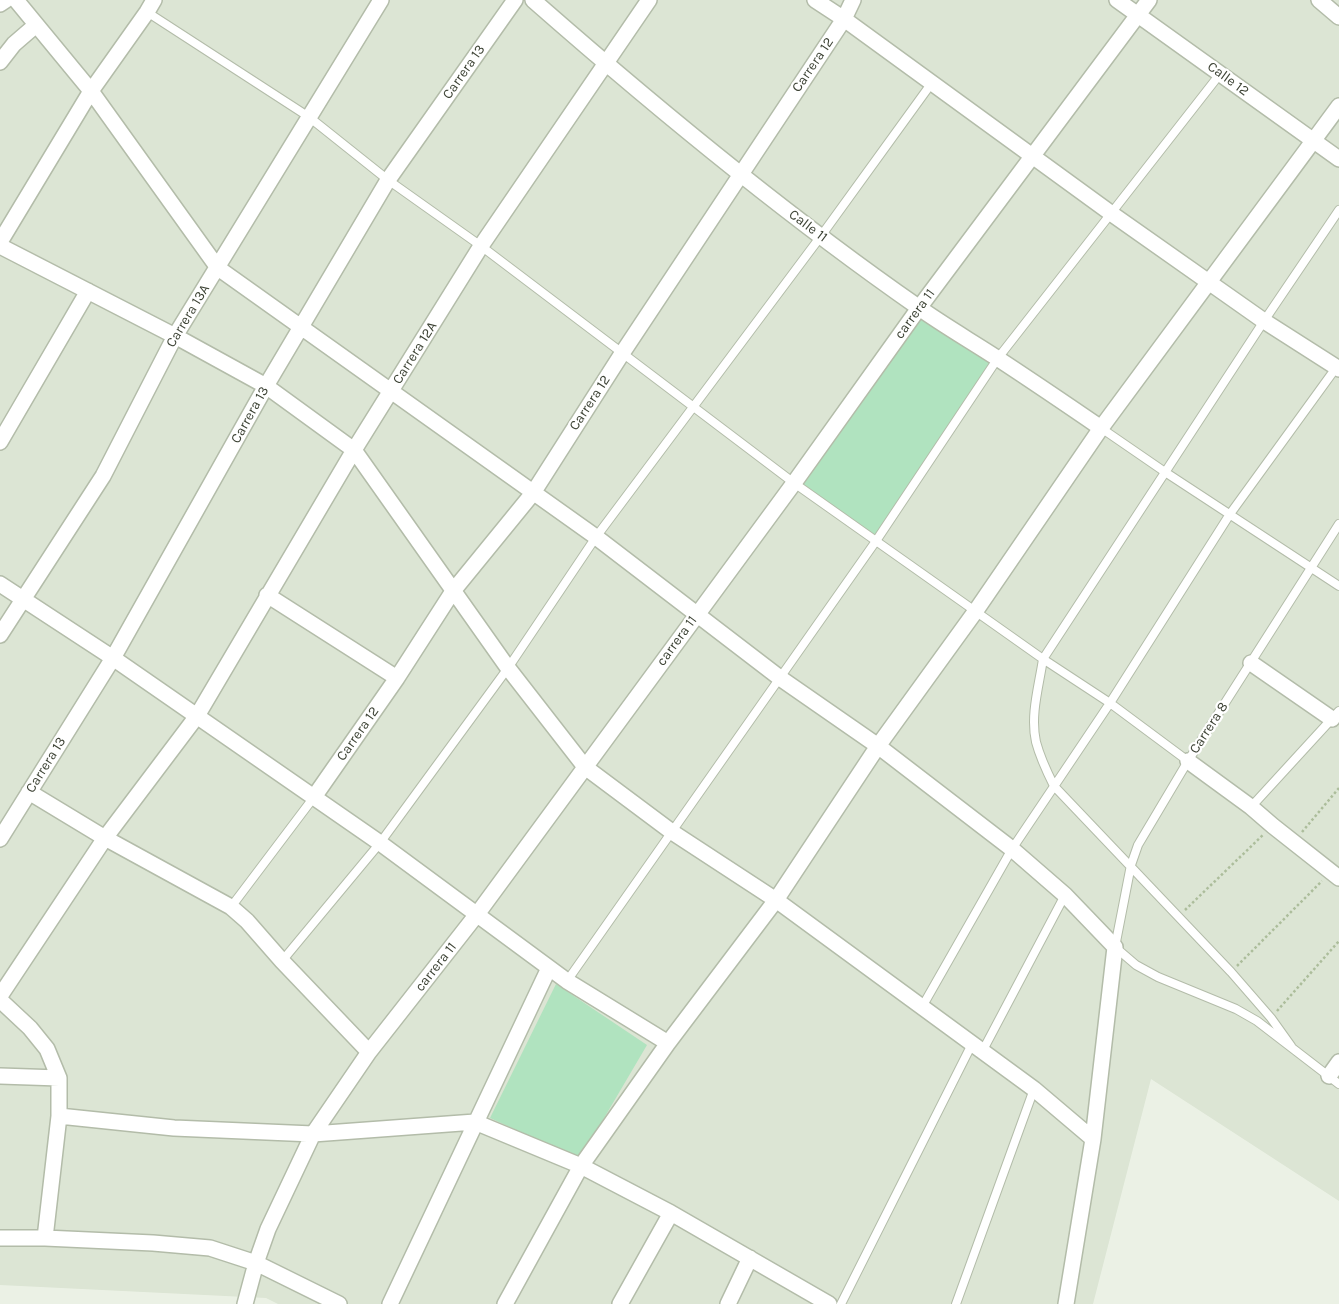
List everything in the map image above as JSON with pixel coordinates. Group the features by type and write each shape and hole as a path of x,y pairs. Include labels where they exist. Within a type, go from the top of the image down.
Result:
{"street":[{"path":"0,4 6,0"},
{"path":"16,0 90,91 218,268 596,537 780,678 878,746 1012,849 1065,895 1115,947 1093,1139 1066,1304"},
{"name":"Carrera 13A","path":"0,634 103,476 175,336 381,0"},
{"name":"Carrera 13","path":"0,839 114,658 266,386 388,180 515,0"},
{"name":"Calle 11","path":"533,0 606,64 740,175 919,308 998,358 1101,428"},
{"name":"Carrera 12A","path":"0,996 105,838 197,716 354,450 481,246 649,0"},
{"path":"815,0 1264,321 1338,366"},
{"name":"Carrera 12","path":"314,797 397,678 453,591 533,493 623,352 844,19 853,0"},
{"name":"Calle 12","path":"1117,0 1339,159"},
{"name":"carrera 11","path":"245,1304 268,1228 313,1134 368,1052 478,913 794,483 919,308 1149,0"},
{"path":"1319,0 1339,17"},
{"path":"150,6 90,91 0,244 266,386 354,450 508,668 586,767 672,832 776,900 1034,1089 1093,1139"},
{"path":"0,62 14,44 36,25"},
{"path":"505,1304 581,1166 668,1043 776,900 878,746 975,612 1101,428 1339,106"},
{"path":"0,442 88,291"},
{"path":"0,584 114,658 380,843 478,913 567,981 668,1043"},
{"path":"267,595 397,678"},
{"path":"1250,663 1337,719"},
{"path":"1188,761 1251,807 1335,875"},
{"path":"29,792 105,838 231,907 247,921 368,1052"},
{"path":"390,1304 549,968"},
{"path":"0,1000 30,1028 47,1049 59,1078 59,1116 45,1238"},
{"path":"1334,1080 1339,1062"},
{"path":"0,1076 59,1078"},
{"path":"59,1116 174,1128 313,1134 475,1122 581,1166 671,1213 829,1304"},
{"path":"620,1304 671,1213"},
{"path":"0,1238 153,1243 210,1248 256,1263 339,1304"},
{"path":"728,1304 750,1258"}],"lane":[{"path":"150,6 309,117 388,180 481,246 794,483 975,612 1110,703 1188,761"},
{"path":"567,981 876,542 998,358 1220,74"},
{"path":"282,961 380,843 508,668 596,537 821,236 931,84"},
{"path":"1291,1046 1271,1018 1231,972 1054,786 1042,761 1036,740 1034,715 1043,659 1264,321 1339,210"},
{"path":"922,1007 1012,849 1110,703 1230,514 1338,366"},
{"path":"1101,428 1339,586"},
{"name":"Carrera 8","path":"1115,947 1131,866 1138,845 1188,761 1339,524"},
{"path":"1251,807 1337,719"},
{"path":"231,907 314,797"},
{"path":"841,1304 977,1048 1065,895"},
{"path":"1115,947 1136,965 1158,977 1236,1009 1257,1021 1334,1080"},
{"path":"956,1304 1034,1089"}],"path":[{"path":"1293,842 1339,788"},
{"path":"1178,916 1273,826"},
{"path":"1231,972 1335,875"},
{"path":"1271,1018 1339,941"}],"shaded area":[{"path":"0,0 1339,0 1339,1201 1151,1079 1093,1304 278,1304 266,1298 0,1285"}],"green space":[{"path":"920,313 995,360 876,536 798,481"},
{"path":"556,984 647,1045 580,1159 490,1118"}]}
